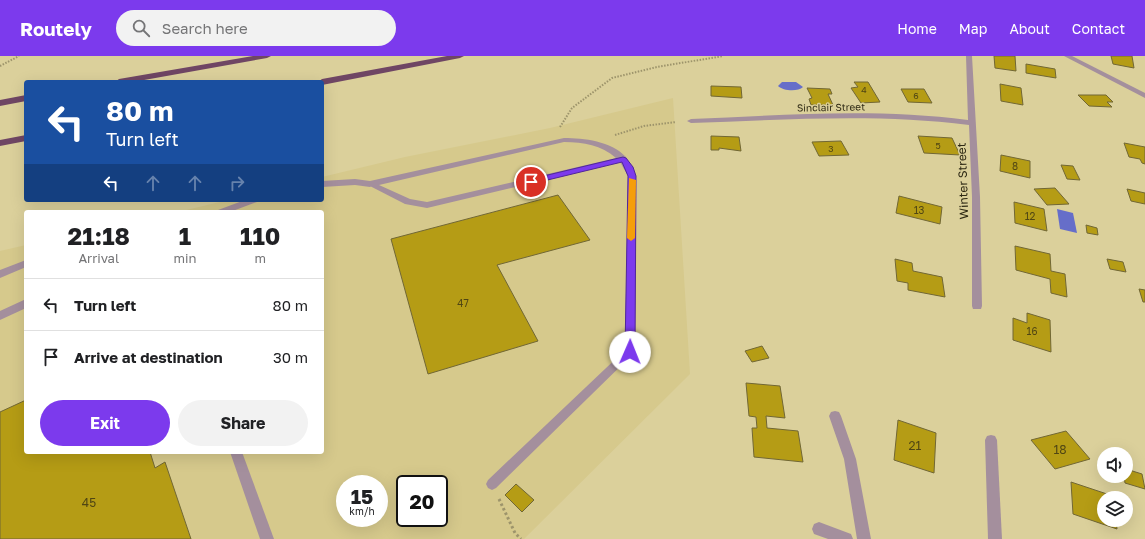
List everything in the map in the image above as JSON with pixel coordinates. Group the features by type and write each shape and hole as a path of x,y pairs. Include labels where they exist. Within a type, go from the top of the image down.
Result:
{"highway":[{"path":"130,80 267,56"},
{"path":"324,82 460,56"},
{"path":"0,103 24,98"},
{"path":"0,143 24,138"}],"street":[{"name":"Winter Street","path":"969,56 976,197 977,306"},
{"path":"1067,56 1145,96"},
{"name":"Sinclair Street","path":"691,121 850,116 930,118 972,123"},
{"path":"370,184 550,143 577,140 591,142 616,153 623,159 632,176 630,352 492,484"},
{"path":"324,184 355,182 370,184 408,202 427,205 623,159"},
{"path":"226,210 248,202"},
{"path":"0,274 24,264"},
{"path":"0,316 24,305"},
{"path":"835,416 850,459 864,539"},
{"path":"991,440 995,539"},
{"path":"237,454 267,539"},
{"path":"819,529 846,539"}],"path":[{"path":"0,66 19,56"},
{"path":"550,143 572,108 612,78 657,67 723,56"},
{"path":"591,142 644,126 667,122"},
{"path":"492,484 515,532 521,539"}],"shaded area":[{"path":"673,98 690,374 524,539 0,539 0,251 24,245 24,454 324,454 324,210 186,210 220,202 324,202 324,177 405,157 550,128"}],"water":[{"path":"782,82 796,82 803,87 798,90 787,90 778,86"},
{"path":"1057,209 1073,213 1077,233 1060,229"}],"building":[{"path":"994,56 1015,56 1016,71 995,68"},
{"path":"1111,56 1132,56 1134,68 1113,64"},
{"path":"1026,64 1055,69 1056,78 1026,73"},
{"path":"854,82 868,82 880,102 861,103 851,88 858,87"},
{"path":"1000,84 1021,88 1023,105 1001,101"},
{"path":"711,86 741,87 742,98 711,96"},
{"path":"807,88 830,89 832,94 828,94 833,105 811,105 809,99 812,98"},
{"path":"901,89 924,89 932,103 908,102"},
{"path":"1078,95 1106,95 1113,102 1107,102 1112,107 1089,106"},
{"path":"711,136 739,137 741,151 719,148 719,150 711,150"},
{"path":"918,136 952,138 960,155 924,153"},
{"path":"841,141 849,155 819,156 812,142"},
{"path":"1124,143 1145,147 1145,164 1142,163 1140,159 1129,157"},
{"path":"1001,155 1030,161 1030,178 1000,171"},
{"path":"1061,165 1073,166 1080,180 1067,179"},
{"path":"1055,188 1069,204 1047,205 1034,189"},
{"path":"1127,189 1145,193 1145,204 1131,201"},
{"path":"558,195 590,240 497,265 538,341 428,374 391,239"},
{"path":"899,196 942,207 940,224 896,213"},
{"path":"1014,202 1044,209 1047,231 1015,223"},
{"path":"1086,225 1097,228 1098,235 1087,233"},
{"path":"1015,246 1050,254 1051,271 1065,274 1067,297 1051,293 1050,279 1016,270"},
{"path":"895,259 912,263 913,271 942,277 945,297 908,290 908,283 897,281"},
{"path":"1107,259 1123,262 1126,272 1110,269"},
{"path":"1139,289 1145,290 1145,302 1143,302"},
{"path":"1027,313 1050,320 1051,352 1013,340 1013,318 1027,323"},
{"path":"762,346 769,358 752,362 745,351"},
{"path":"746,383 780,386 785,418 766,416 767,428 798,431 803,462 754,457 752,428 757,428 756,417 749,416"},
{"path":"24,401 24,454 151,454 155,468 165,462 191,539 0,539 0,412"},
{"path":"898,420 936,433 934,473 894,460"},
{"path":"1066,431 1090,459 1055,469 1031,440"},
{"path":"1133,471 1142,474 1145,489 1125,483 1133,483"},
{"path":"1071,482 1098,491 1097,522 1073,514"},
{"path":"516,484 534,500 522,512 505,495"}],"slow traffic":[{"path":"631,238 632,180"}],"route":[{"path":"531,182 623,159 629,167 632,176 630,352"}]}
